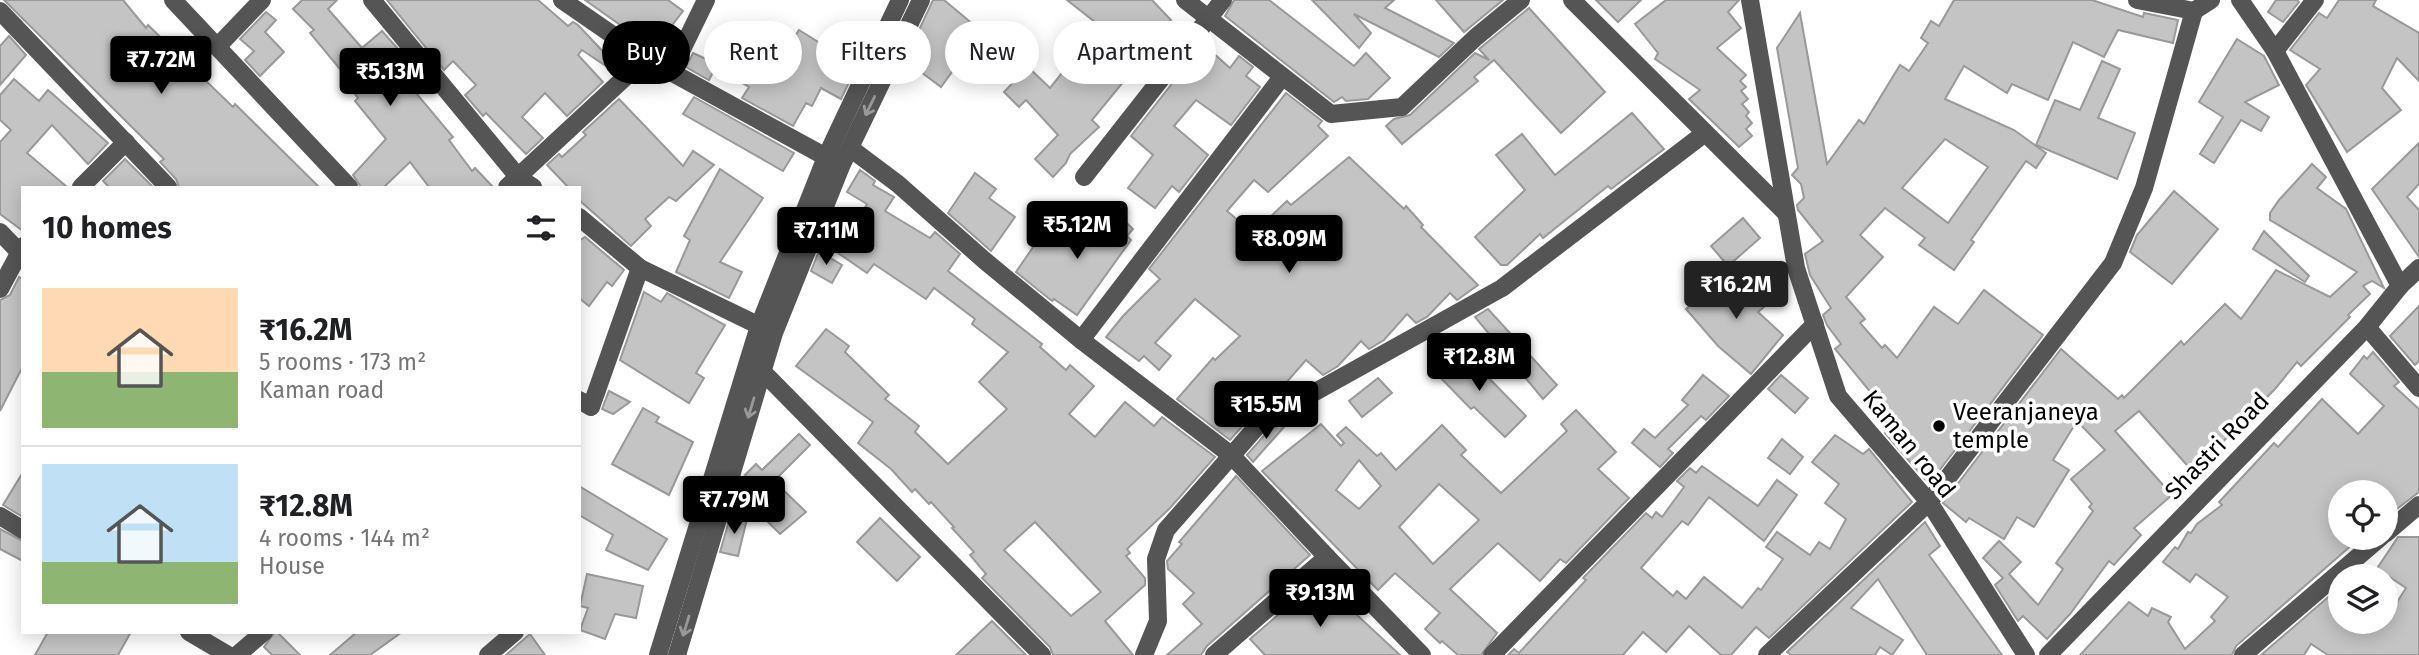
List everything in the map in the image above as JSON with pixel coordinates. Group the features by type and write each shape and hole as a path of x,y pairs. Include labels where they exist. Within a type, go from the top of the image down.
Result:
{"street":[{"path":"173,0 348,186"},
{"path":"217,47 262,0"},
{"path":"372,0 520,184 620,84"},
{"path":"562,0 602,28"},
{"path":"690,33 706,0"},
{"path":"658,655 826,157 900,0"},
{"path":"677,655 763,372 767,330 921,0"},
{"path":"1185,0 1331,114 1402,107 1476,37 1521,0"},
{"path":"1084,177 1223,0"},
{"path":"1572,0 1786,213"},
{"name":"Kaman road","path":"1750,0 1796,268 1838,396 1929,502 2026,655"},
{"path":"2137,0 2194,11"},
{"path":"1767,655 1929,502 2113,263 2144,188 2194,11 2211,0"},
{"path":"2240,0 2274,51 2400,286"},
{"path":"2274,51 2315,0"},
{"path":"0,11 167,186"},
{"path":"1081,340 1282,77"},
{"path":"690,82 826,157"},
{"path":"1143,655 1158,621 1156,559 1166,530 1261,422 1502,288 1705,133"},
{"path":"82,186 126,142"},
{"path":"850,148 898,184 1081,340 1231,455 1422,655"},
{"path":"581,219 640,268 767,330"},
{"path":"0,232 21,251 0,289"},
{"path":"581,401 592,407 640,268"},
{"name":"Shastri Road","path":"2048,655 2367,327 2400,286 2419,268"},
{"path":"1492,655 1815,324"},
{"path":"2367,327 2419,388"},
{"path":"763,372 1042,655"},
{"path":"2398,523 2419,505"},
{"path":"0,516 21,529"},
{"path":"2243,655 2367,550"},
{"path":"1214,655 1327,557"},
{"path":"192,634 228,655"},
{"path":"237,655 262,634"},
{"path":"488,655 513,634"}],"building":[{"path":"4,0 123,0 146,28 148,25 233,107 235,104 318,186 179,186 176,179 160,162 164,159"},
{"path":"302,0 337,0 328,9 362,48 382,31 399,50 391,57 403,72 400,74 453,137 449,140 472,171 475,168 492,186 428,186 410,162 385,186 360,186 353,175 386,139 355,101 358,98 342,78 345,75 310,33 314,30 293,9"},
{"path":"387,0 538,0 568,26 573,22 578,25 602,50 602,63 582,50 578,55 602,83 567,116 545,93 522,117 543,138 526,154 486,113 483,116 465,95 476,85 453,61 444,70"},
{"path":"585,0 668,0 683,11 675,21 615,21"},
{"path":"933,0 944,0 969,21 945,21 945,82 941,87 931,80 931,21 923,21"},
{"path":"1067,0 1152,0 1171,20 1170,21 1094,21"},
{"path":"1234,0 1269,0 1354,66 1366,53 1390,78 1368,99 1346,101 1342,97 1334,102 1225,16"},
{"path":"1312,0 1394,0 1385,8 1454,43 1439,57 1354,14 1371,33 1359,48"},
{"path":"1436,0 1503,0 1464,32"},
{"path":"1596,0 1641,0 1618,22"},
{"path":"1666,0 1739,0 1728,12 1741,28 1717,48 1746,75 1740,81 1746,87 1741,91 1748,99 1742,104 1749,112 1746,116 1752,123 1746,129 1752,136 1739,147 1689,99 1700,90 1655,59 1658,53 1635,24"},
{"path":"1954,0 2092,0 2143,17 2144,13 2178,20 2173,43 2118,30 2104,57 2073,42 2048,100 2012,84 2007,93 1964,66 1945,99 2014,130 2046,153 2036,168 2026,161 1971,240 1974,242 1954,270 1919,245 1925,238 1885,208 1860,235 1883,257 1846,297 1865,319 1860,323 1882,348 1885,345 1897,358 1934,307 1958,324 1984,290 2043,335 1929,484 1885,433 1895,422 1835,349 1841,344 1823,315 1831,308 1810,275 1805,254 1823,241 1798,210 1797,205 1804,198 1801,184 1792,175 1798,168 1777,48 1800,13 1827,164 1859,120 1864,124 1900,65 1909,71 1928,43 1921,38 1931,21 1939,26","holes":["1945,139 1988,167 1948,223 1902,188"]},
{"path":"2276,0 2299,2 2283,22 2268,12"},
{"path":"2339,0 2376,0 2373,6 2419,33 2419,81 2397,58 2382,88 2401,110 2347,152 2306,85 2320,69 2290,50 2319,13 2327,18"},
{"path":"1529,8 1605,92 1561,133 1494,60 1474,77 1478,81 1402,144 1386,126 1394,119 1410,115 1475,53 1489,60 1479,49"},
{"path":"266,12 276,20 265,32 284,52 260,76 245,60 254,51 240,39"},
{"path":"802,32 816,41 816,84 848,84 841,99 821,88 812,106 806,103 793,126 742,98 749,87 744,84 802,84"},
{"path":"9,36 26,55 0,85 0,46"},
{"path":"2237,39 2264,56 2279,85 2245,102 2269,117 2261,131 2241,120 2214,163 2200,154 2223,117 2199,102"},
{"path":"693,53 704,58 704,77 690,69"},
{"path":"1216,56 1230,68 1239,56 1253,67 1246,76 1260,87 1231,125 1196,100 1174,126 1208,155 1179,192 1172,186 1155,208 1128,188 1153,155 1131,136 1172,84 1216,84"},
{"path":"2102,61 2120,69 2098,118 2135,133 2117,179 2036,145 2055,100 2080,110"},
{"path":"1039,78 1050,88 1053,84 1122,84 1092,120 1099,127 1070,154 1066,163 1053,177 1035,159 1058,135 1026,100 1019,107 1004,92 1012,84 1039,84"},
{"path":"14,79 39,101 48,90 108,143 88,164 52,125 27,153 66,186 21,186 21,230 0,214 0,142 11,130 0,120 0,95"},
{"path":"1286,93 1322,121 1318,126 1328,136 1268,192 1254,180 1227,211 1253,233 1287,201 1291,205 1349,157 1404,209 1406,206 1423,225 1421,227 1478,285 1457,300 1450,293 1427,317 1416,323 1407,314 1384,340 1369,349 1361,341 1338,366 1323,375 1306,360 1285,384 1292,392 1255,412 1230,440 1177,399 1213,358 1215,360 1240,336 1195,299 1155,343 1171,356 1159,370 1144,356 1139,361 1106,337 1160,279 1149,269"},
{"path":"694,97 794,153 783,171 683,114"},
{"path":"619,99 683,166 693,151 714,165 676,201 669,197 645,219 651,226 631,246 581,202 581,186 567,186 547,165 559,154 562,157 586,135 583,132"},
{"path":"1632,113 1664,149 1611,189 1608,186 1543,238 1540,234 1507,265 1501,265 1475,237 1525,190 1496,155 1522,134 1555,175"},
{"path":"2419,143 2419,184 2407,197 2419,210 2419,257 2372,189"},
{"path":"125,159 152,186 108,186 103,181"},
{"path":"2312,164 2326,177 2317,188 2346,209 2384,288 2372,281 2363,286 2370,294 2348,315 2350,317 2301,366 2297,362 2275,389 2193,472 2139,411 2115,431 2172,495 2134,528 2141,535 2114,565 2109,561 2070,614 2047,639 2023,616 2018,621 1995,585 2003,578 1983,558 1999,541 2021,562 2009,574 2038,605 2063,569 2056,563 2093,511 2089,507 2092,504 2071,479 2105,450 2077,421 2053,460 2069,470 2034,527 2017,517 2004,539 1969,518 1966,522 1943,503 2061,349 2118,399 2122,395 2124,398 2181,341 2184,345 2225,304 2241,319 2276,270 2330,297 2357,272 2270,220 2270,213 2279,200"},
{"path":"720,169 763,198 720,262 742,272 729,298 676,272 690,240 684,236"},
{"path":"860,170 875,181 873,185 894,197 885,211 930,238 935,232 960,254 948,271 1042,344 1040,347 1066,370 1070,365 1094,386 1069,414 1095,437 1125,402 1154,426 1162,417 1215,457 1170,508 1127,549 1130,553 1126,556 1145,578 1145,585 1105,621 1133,655 1053,655 1050,647 982,578 986,574 970,555 974,552 952,528 954,527 931,502 929,504 915,489 912,492 891,469 858,443 873,422 796,366 826,329 849,346 845,352 889,395 885,399 919,426 915,432 948,464 1007,409 979,382 1008,352 972,324 975,319 934,288 926,299 874,264 867,273 838,253 867,204 847,192","holes":["1035,522 1101,592 1071,616 1004,550"]},
{"path":"975,173 996,189 989,198 1015,217 991,251 948,213"},
{"path":"2174,191 2218,229 2172,284 2130,252 2137,235"},
{"path":"1109,206 1133,229 1127,236 1131,240 1077,315 1054,299 1052,301 1016,272 1040,237 1052,246 1056,240 1064,246"},
{"path":"1743,218 1760,238 1728,266 1711,246"},
{"path":"2264,231 2309,276 2305,282 2253,249"},
{"path":"585,237 624,270 612,286 607,282 589,306 581,300 581,240"},
{"path":"819,251 842,265 832,283 811,271"},
{"path":"1730,269 1765,306 1758,312 1783,335 1751,374 1718,346 1686,309"},
{"path":"19,277 21,278 21,370 0,411 0,300 10,295"},
{"path":"644,292 661,302 667,293 725,325 696,373 704,378 689,403 620,360"},
{"path":"2419,306 2419,361 2415,365 2390,336"},
{"path":"1488,309 1557,385 1543,399 1475,317"},
{"path":"1454,350 1473,369 1476,365 1526,416 1505,437 1474,407 1471,409 1432,369"},
{"path":"2373,352 2399,382 2394,386 2419,409 2419,492 2398,508 2398,480 2328,480 2328,550 2346,550 2236,646 2232,655 2080,655 2129,602 2148,616 2152,608 2171,617 2168,622 2185,649 2215,621 2211,617 2228,597 2196,574 2190,582 2163,562 2175,547 2178,549 2188,532 2191,533 2197,524 2222,505 2219,502 2274,443 2278,447 2322,399 2358,434 2384,406 2350,374 2364,356 2367,359"},
{"path":"1703,375 1729,396 1706,420 1701,416 1668,449 1673,453 1660,467 1632,443 1644,429 1655,438 1688,405 1682,400"},
{"path":"1781,375 1808,398 1795,413 1768,389"},
{"path":"1378,378 1392,393 1362,417 1349,401"},
{"path":"609,391 630,402 613,414 602,409"},
{"path":"643,408 659,417 656,422 693,442 669,495 612,464"},
{"path":"1576,410 1616,452 1598,469 1629,498 1566,563 1560,559 1540,581 1498,543 1450,589 1497,633 1481,655 1458,655 1442,641 1440,643 1425,629 1440,613 1395,573 1378,590 1262,471 1321,424 1341,446 1344,443 1337,435 1346,427 1377,456 1381,453 1396,470 1442,425 1466,450 1461,455 1501,493 1567,431 1561,424","holes":["1359,460 1381,486 1359,509 1336,490","1439,484 1479,520 1433,564 1399,527"]},
{"path":"1292,418 1253,462 1247,455 1268,431"},
{"path":"799,434 810,445 774,481 806,512 780,534 750,504 762,492 745,475 756,464 762,470"},
{"path":"1835,435 1863,454 1869,449 1912,502 1769,638 1756,627 1731,655 1721,655 1689,626 1666,652 1643,632 1623,655 1508,655 1514,649 1519,653 1586,580 1583,578 1646,513 1652,518 1656,512 1662,517 1684,487 1677,481 1690,468 1696,473 1702,466 1758,506 1777,480 1797,495 1764,541 1709,497 1688,525 1682,521 1641,568 1673,596 1677,591 1686,599 1704,577 1742,608 1758,588 1761,590 1783,559 1766,547 1777,532 1810,555 1819,542 1830,549 1846,519 1825,503 1839,484 1812,462"},
{"path":"1782,439 1803,457 1790,474 1768,458"},
{"path":"21,475 21,516 3,505"},
{"path":"1236,476 1310,555 1207,646 1201,655 1167,655 1202,624 1183,604 1194,593 1168,569 1167,561 1182,544 1179,542"},
{"path":"581,487 667,539 648,570 606,550 613,535 581,516"},
{"path":"731,514 747,519 738,556 720,552"},
{"path":"880,518 920,557 897,581 857,542"},
{"path":"1925,522 1940,546 1929,555 2002,655 1927,655 1878,579 1851,608 1903,640 1892,655 1880,647 1875,655 1791,655 1787,652"},
{"path":"0,529 21,540 21,560 0,549"},
{"path":"2398,537 2419,537 2419,655 2328,655 2311,644 2304,655 2261,655 2328,597 2328,634 2398,634 2398,601 2406,588 2398,583 2398,564 2380,564 2389,550 2398,550"},
{"path":"587,574 643,586 636,618 615,614 605,639 581,630 588,608 581,606"},
{"path":"1321,578 1400,655 1265,655 1250,639"},
{"path":"992,621 1026,655 956,655"},
{"path":"47,634 130,634 118,655 35,655"},
{"path":"274,634 279,634 300,655 272,655 264,647"},
{"path":"355,634 399,634 370,655 330,655"},
{"path":"530,634 545,655 506,655 523,640"}],"place":[{"name":"Veeranjaneya temple","path":"1939,426"}]}
